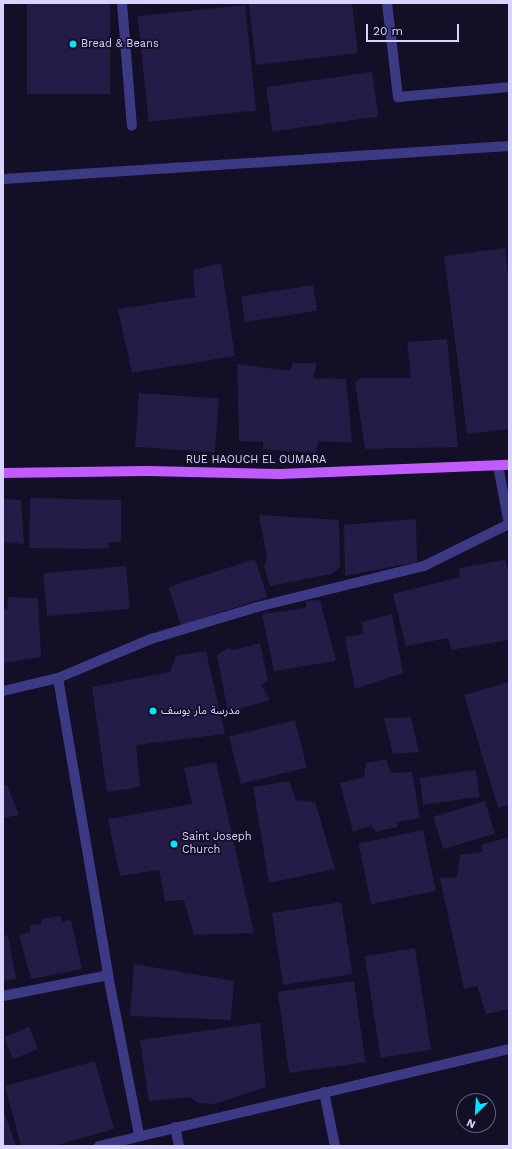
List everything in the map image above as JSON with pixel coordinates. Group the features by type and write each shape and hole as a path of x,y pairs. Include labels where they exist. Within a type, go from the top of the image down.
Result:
{"main road":[{"name":"RUE HAOUCH EL OUMARA","path":"3,473 147,471 280,474 509,465"}],"street":[{"path":"122,3 132,126"},
{"path":"387,3 398,97 509,87"},
{"path":"3,179 509,146"},
{"path":"3,691 58,678 151,639 219,618 424,566 509,524 498,466"},
{"path":"58,678 108,975 140,1135"},
{"path":"3,996 108,975"},
{"path":"98,1146 509,1049"},
{"path":"324,1092 335,1146"},
{"path":"175,1127 179,1146"}],"building":[{"name":"Bread & Beans","path":"27,3 110,3 110,94 27,94"},
{"path":"249,3 352,3 358,53 256,65"},
{"path":"245,5 256,110 149,122 138,16"},
{"path":"372,72 378,117 272,131 266,87"},
{"path":"505,248 509,284 509,429 467,434 444,256"},
{"path":"221,263 235,356 132,373 118,309 195,297 193,270"},
{"path":"313,285 317,311 245,322 241,296"},
{"path":"447,339 458,447 365,449 355,382 361,378 411,378 407,342"},
{"path":"293,363 317,363 313,378 346,379 352,443 319,441 315,453 263,449 263,442 239,441 237,364 290,371"},
{"path":"139,393 219,399 215,452 135,447"},
{"path":"30,498 121,500 121,542 108,542 109,548 29,548"},
{"path":"3,499 21,500 24,544 3,542"},
{"path":"259,515 339,520 340,567 331,574 270,586 264,566 267,558"},
{"path":"416,519 417,562 345,576 344,525"},
{"path":"255,559 267,597 181,625 168,587"},
{"path":"505,560 509,575 509,640 451,650 448,638 406,646 393,594 460,577 459,568"},
{"path":"126,566 130,609 47,616 43,573"},
{"path":"8,597 38,598 41,657 3,663 3,609 7,609"},
{"path":"320,600 336,661 274,671 262,614 306,608 306,601"},
{"path":"392,614 403,673 355,689 345,637 363,634 362,622"},
{"path":"260,643 268,681 261,685 270,700 228,712 217,655 228,648 234,650"},
{"path":"206,651 225,734 136,745 140,787 107,792 92,687 170,672 176,656"},
{"path":"509,682 509,805 498,808 464,695"},
{"path":"411,717 419,752 393,754 384,718"},
{"path":"295,720 307,768 241,784 229,736"},
{"path":"386,759 391,773 412,772 420,818 397,822 397,827 376,832 371,825 353,832 340,783 364,777 366,763"},
{"name":"Saint Joseph Church","path":"216,762 254,933 194,935 184,900 165,901 159,870 120,876 108,819 192,804 184,768"},
{"path":"476,770 480,797 423,805 420,778"},
{"path":"289,781 296,800 315,802 335,869 269,883 253,787"},
{"path":"7,785 19,815 3,818 3,786"},
{"path":"485,801 495,834 443,849 433,817"},
{"path":"423,830 436,891 371,904 358,844"},
{"path":"509,837 509,1009 486,1014 477,986 464,989 440,878 457,877 460,855 483,852 481,845"},
{"path":"341,902 352,974 283,985 272,913"},
{"path":"60,916 62,922 71,920 82,969 31,979 19,935 30,932 30,925 41,924 42,919"},
{"path":"8,935 16,979 3,981 3,936"},
{"path":"415,948 431,1050 381,1058 365,956"},
{"path":"134,964 234,981 231,1020 130,1016"},
{"path":"354,981 365,1062 289,1073 278,992"},
{"path":"260,1023 266,1087 215,1104 198,1103 191,1097 149,1101 140,1040"},
{"path":"29,1027 38,1049 13,1059 4,1037"},
{"path":"95,1061 114,1129 54,1146 21,1146 5,1086"},
{"path":"3,1109 16,1146 3,1146"}],"place":[{"name":"Bread & Beans","path":"73,44"},
{"name":"مدرسة مار يوسف","path":"153,711"},
{"name":"Saint Joseph Church","path":"174,844"}]}
